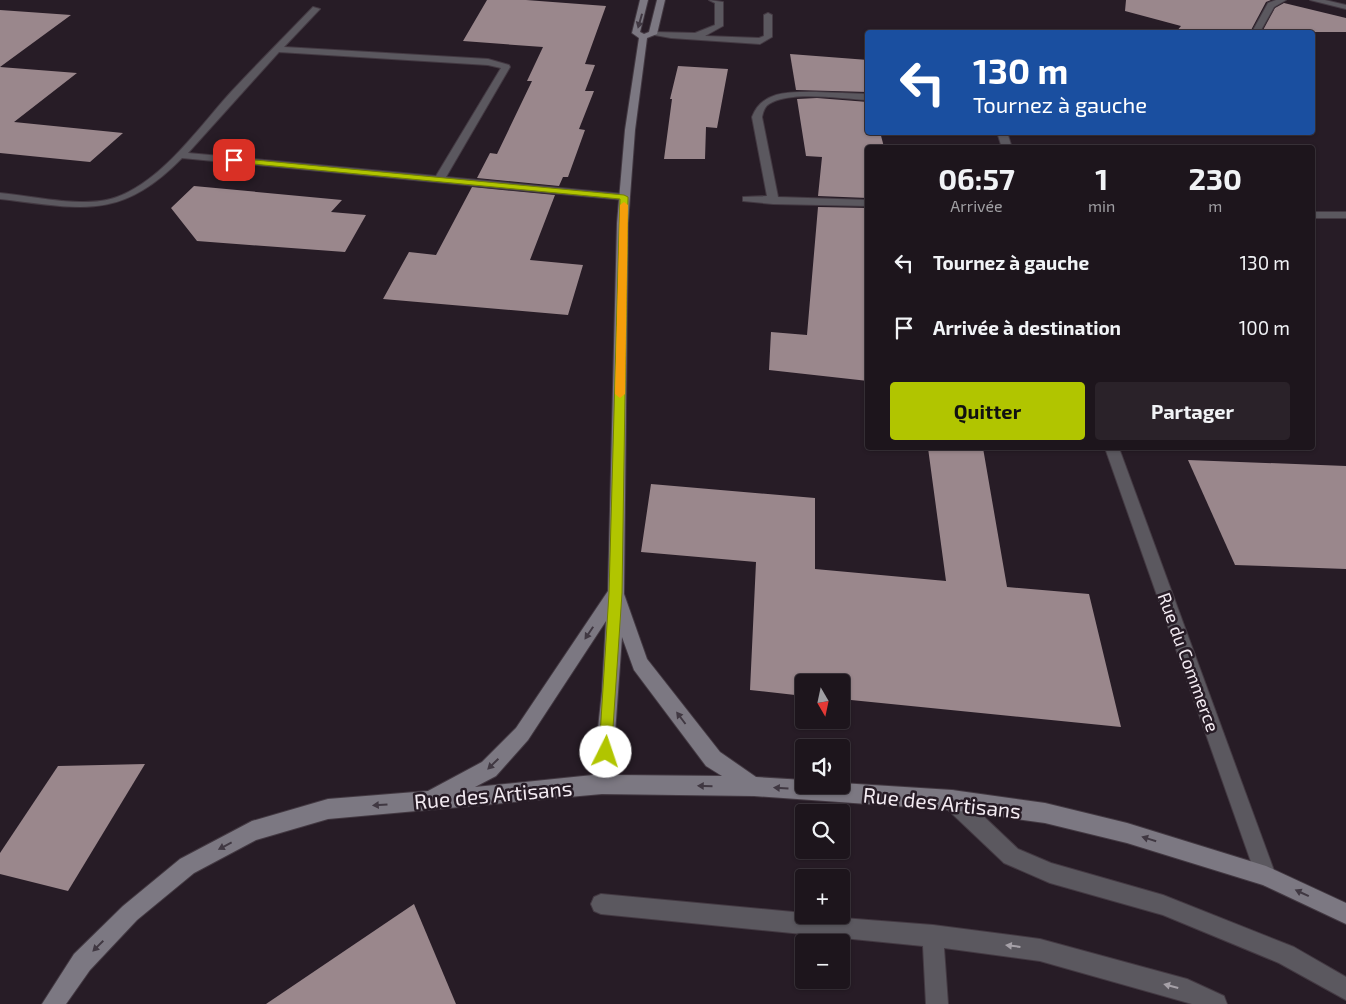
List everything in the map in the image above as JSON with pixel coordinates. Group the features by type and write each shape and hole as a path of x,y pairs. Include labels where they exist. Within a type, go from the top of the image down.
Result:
{"main road":[{"path":"644,0 636,33 648,36"},
{"path":"602,784 606,752 616,593 624,197 632,107 648,36 661,0"},
{"path":"616,593 640,664 713,759 754,786"},
{"path":"429,801 488,769 522,734 616,593"},
{"name":"Rue des Artisans","path":"53,1004 82,962 130,913 187,866 252,831 328,808 429,801 602,784 754,786 952,800 1045,813 1118,830 1266,876 1346,914"}],"street":[{"path":"693,38 709,33 719,26 719,2 713,0"},
{"path":"1257,30 1272,5 1282,0"},
{"path":"1314,0 1346,7"},
{"path":"0,196 94,203 120,199 146,186 179,155 316,9"},
{"path":"648,36 760,41 768,38 768,15"},
{"path":"278,49 488,62 506,68 439,180"},
{"path":"774,201 757,117 760,108 767,100 785,96 865,97"},
{"path":"179,155 624,197"},
{"path":"747,199 865,203"},
{"path":"1315,215 1346,215"},
{"name":"Rue du Commerce","path":"1113,450 1266,876"},
{"path":"952,800 1011,856 1050,873 1163,905 1286,955 1346,989"},
{"path":"601,904 933,936 1040,950 1187,990 1216,1004"},
{"path":"933,936 937,1004"}],"building":[{"path":"487,0 526,0 606,6 585,64 595,65 585,91 594,91 579,129 585,130 568,177 563,177 559,186 477,178 490,153 497,154 532,81 527,81 543,47 463,41"},
{"path":"1126,0 1271,0 1266,2 1251,30 1178,30 1181,26 1125,11"},
{"path":"1284,3 1346,18 1346,32 1263,30 1275,8"},
{"path":"0,10 71,15 0,67"},
{"path":"790,54 865,60 865,92 796,90"},
{"path":"678,66 728,69 717,128 706,127 705,159 664,159 672,99 670,99"},
{"path":"0,67 77,73 14,122 123,133 90,162 0,153"},
{"path":"817,98 865,102 865,135 881,135 883,145 865,145 865,198 818,196 822,157 806,156 797,99"},
{"path":"194,186 342,200 331,212 366,215 345,252 197,241 171,208"},
{"path":"472,187 555,195 530,260 583,265 568,315 383,299 409,252 436,255"},
{"path":"818,207 865,208 865,381 769,370 771,332 807,335"},
{"path":"928,450 983,450 1007,587 1089,594 1121,727 850,700 850,674 795,674 795,695 750,690 756,562 641,552 651,484 815,498 815,569 946,581"},
{"path":"1188,460 1346,466 1346,569 1235,565"},
{"path":"145,764 68,891 0,874 0,853 58,766"},
{"path":"414,904 456,1004 266,1004"}],"slow traffic":[{"path":"620,394 624,205"}],"route":[{"path":"234,160 624,197 616,593 606,752"}]}
